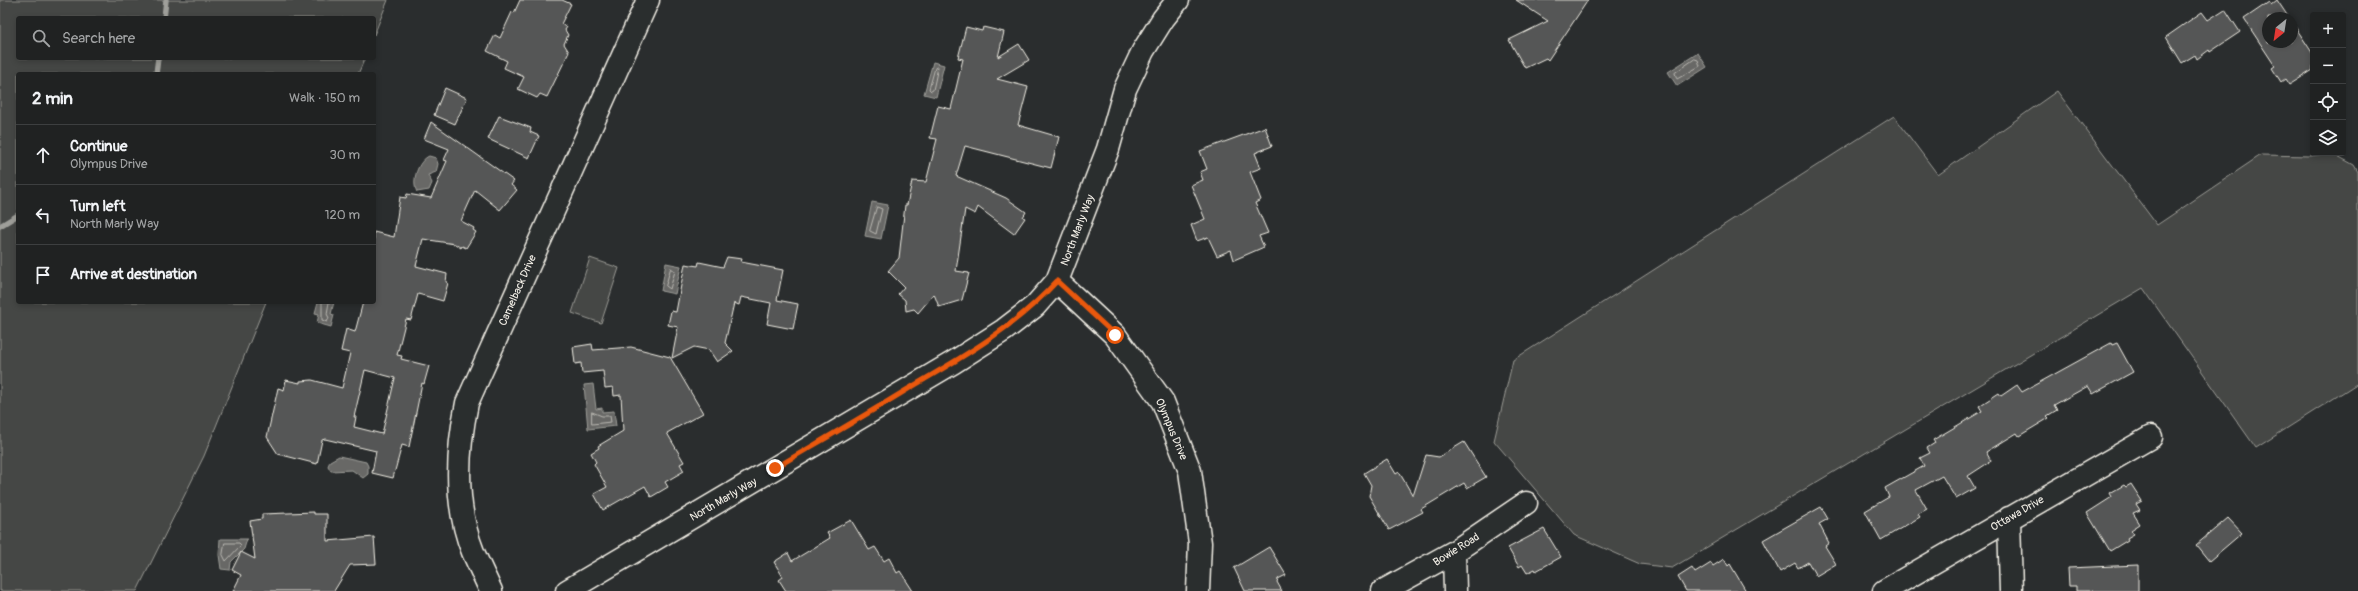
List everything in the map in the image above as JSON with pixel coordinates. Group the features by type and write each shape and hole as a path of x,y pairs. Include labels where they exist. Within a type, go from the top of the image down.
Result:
{"street":[{"name":"Camelback Drive","path":"492,591 472,551 460,490 459,456 466,403 648,0"},
{"name":"North Marly Way","path":"567,591 954,362 1004,330 1035,306 1057,281 1108,149 1125,89 1143,51 1163,19 1178,0"},
{"name":"Olympus Drive","path":"1057,281 1115,335 1163,402 1190,471 1200,543 1198,591"},
{"name":"Ottawa Drive","path":"1884,591 2150,437"},
{"name":"Bowie Road","path":"1383,591 1454,552 1526,503"},
{"path":"2009,518 2011,591"},
{"path":"1454,552 1455,591"}],"shaded area":[{"path":"0,0 388,0 376,30 376,16 16,16 16,60 364,60 359,72 16,72 16,304 265,304 204,456 137,591 0,591"},
{"path":"2057,91 2157,225 2261,155 2338,156 2354,165 2358,172 2358,383 2256,448 2143,288 1672,568 1640,564 1574,535 1494,441 1513,360 1894,116 1938,175"},
{"path":"590,258 619,268 601,323 572,313"}],"water":[{"path":"1698,53 1707,67 1677,86 1668,72"},
{"path":"933,62 944,65 936,97 924,94"},
{"path":"429,156 436,158 438,164 436,172 428,175 432,183 429,190 417,192 415,188 415,177 422,162"},
{"path":"872,202 888,205 881,239 865,236"},
{"path":"666,263 681,266 675,294 661,291"},
{"path":"317,304 334,304 331,314 334,315 331,327 317,323 319,314 315,313"},
{"path":"593,384 596,409 602,408 602,412 614,411 616,426 588,429 584,385"},
{"path":"339,456 366,462 368,466 368,474 363,478 352,470 331,471 328,466 330,461"},
{"path":"220,539 247,539 244,549 231,562 230,570 221,569 219,555"}],"building":[{"path":"520,0 562,0 571,4 561,24 567,27 565,30 568,35 564,44 569,52 547,97 540,94 537,98 518,89 524,77 504,68 507,61 487,51 495,35 500,38 512,12 514,13"},
{"path":"1516,0 1588,0 1548,60 1546,58 1525,68 1509,40 1548,21"},
{"path":"2277,0 2285,12 2262,12 2262,46 2244,19 2269,2 2271,5"},
{"path":"2225,9 2240,32 2210,52 2209,50 2197,59 2195,55 2182,63 2166,37 2202,12 2208,20"},
{"path":"966,27 982,31 983,27 1004,32 998,57 1019,44 1029,60 997,79 1028,87 1018,125 1059,137 1051,168 965,146 956,176 1006,198 1026,212 1023,217 1025,218 1014,234 978,207 975,214 965,209 956,271 969,273 962,300 939,307 934,294 918,313 914,309 906,311 905,300 898,294 904,287 888,271 899,258 905,205 907,205 912,181 926,182 937,139 930,138 938,106 951,109 963,59 958,58"},
{"path":"2298,31 2310,49 2310,72 2289,85 2285,79 2281,82 2272,68 2275,66 2263,48 2298,48"},
{"path":"445,88 467,98 455,124 434,115"},
{"path":"499,116 531,128 530,132 539,136 529,158 488,139"},
{"path":"431,122 514,181 511,185 517,190 500,210 475,190 461,221 474,228 473,230 476,232 466,248 462,246 461,248 455,244 423,239 416,266 447,274 446,282 448,283 443,301 418,294 411,320 406,319 397,355 402,356 401,359 429,366 424,384 422,383 409,447 402,445 393,478 372,473 376,451 325,439 322,440 317,464 278,454 267,437 278,388 284,390 286,380 300,383 300,381 312,380 342,388 350,353 341,351 346,329 355,332 362,304 376,304 376,232 394,237 400,197 406,198 407,194 431,198 447,161 444,160 449,149 424,139","holes":["365,370 395,378 382,434 354,427 356,417 354,417"]},
{"path":"1265,127 1272,146 1255,153 1261,168 1250,172 1261,200 1255,203 1268,233 1259,236 1264,247 1234,260 1231,250 1217,256 1208,237 1197,241 1191,225 1205,219 1191,185 1203,180 1200,172 1207,169 1200,151"},
{"path":"727,257 742,259 741,262 783,270 777,300 798,304 793,329 767,324 771,303 741,297 739,305 734,303 725,343 733,351 717,362 709,350 694,347 672,358 678,327 668,325 671,311 676,312 685,264 698,266 699,262 723,267"},
{"path":"2111,343 2112,345 2117,343 2133,372 2093,394 2088,386 2054,405 2057,410 2047,416 2049,418 2019,436 2017,433 1986,452 1991,461 1968,476 1975,488 1956,499 1942,476 1916,490 1927,509 1918,514 1920,517 1881,540 1865,511 1889,497 1885,488 1924,466 1920,458 1930,453 1927,448 1935,443 1933,440 1982,411 1979,406 1999,393 2001,396 2017,385 2022,392"},
{"path":"592,344 593,350 631,347 670,357 703,413 667,433 684,462 680,464 684,471 665,482 668,487 651,497 645,486 603,510 594,494 607,487 594,464 596,462 591,453 599,448 598,446 623,431 621,395 614,396 613,387 605,388 603,371 582,373 581,363 575,364 573,347"},
{"path":"1464,442 1486,477 1467,488 1464,483 1421,509 1423,512 1389,530 1369,496 1371,485 1364,473 1387,459 1396,474 1399,472 1413,496 1426,455 1439,457"},
{"path":"2131,484 2142,501 2136,504 2140,510 2133,513 2140,524 2131,530 2134,534 2127,538 2128,540 2110,551 2087,513 2112,497 2110,493 2124,485 2126,487"},
{"path":"1821,507 1828,519 1819,524 1829,543 1825,546 1836,564 1816,576 1808,562 1798,568 1795,563 1780,572 1763,540"},
{"path":"314,512 314,514 327,514 327,541 374,537 376,564 350,565 334,591 233,591 241,575 232,570 241,552 255,559 250,521 262,519 262,514"},
{"path":"2228,518 2242,533 2209,561 2196,545"},
{"path":"851,520 869,550 875,547 884,561 889,558 897,573 900,571 913,591 786,591 779,580 783,577 774,562 788,553 792,561 830,538 827,533"},
{"path":"1544,529 1561,557 1536,571 1535,569 1527,573 1522,565 1519,567 1508,548"},
{"path":"1269,547 1286,575 1278,579 1277,582 1282,591 1245,591 1234,568"},
{"path":"1724,559 1728,566 1730,564 1746,591 1686,591 1678,577 1692,568 1695,573 1711,563 1713,566"},
{"path":"2138,565 2138,591 2076,591 2076,586 2069,586 2068,568"}],"waterway":[{"path":"164,16 166,0"},
{"path":"156,72 158,60"},
{"path":"0,226 16,216"}],"route":[{"path":"775,468 954,362 1004,330 1035,306 1057,281 1115,335"}]}
